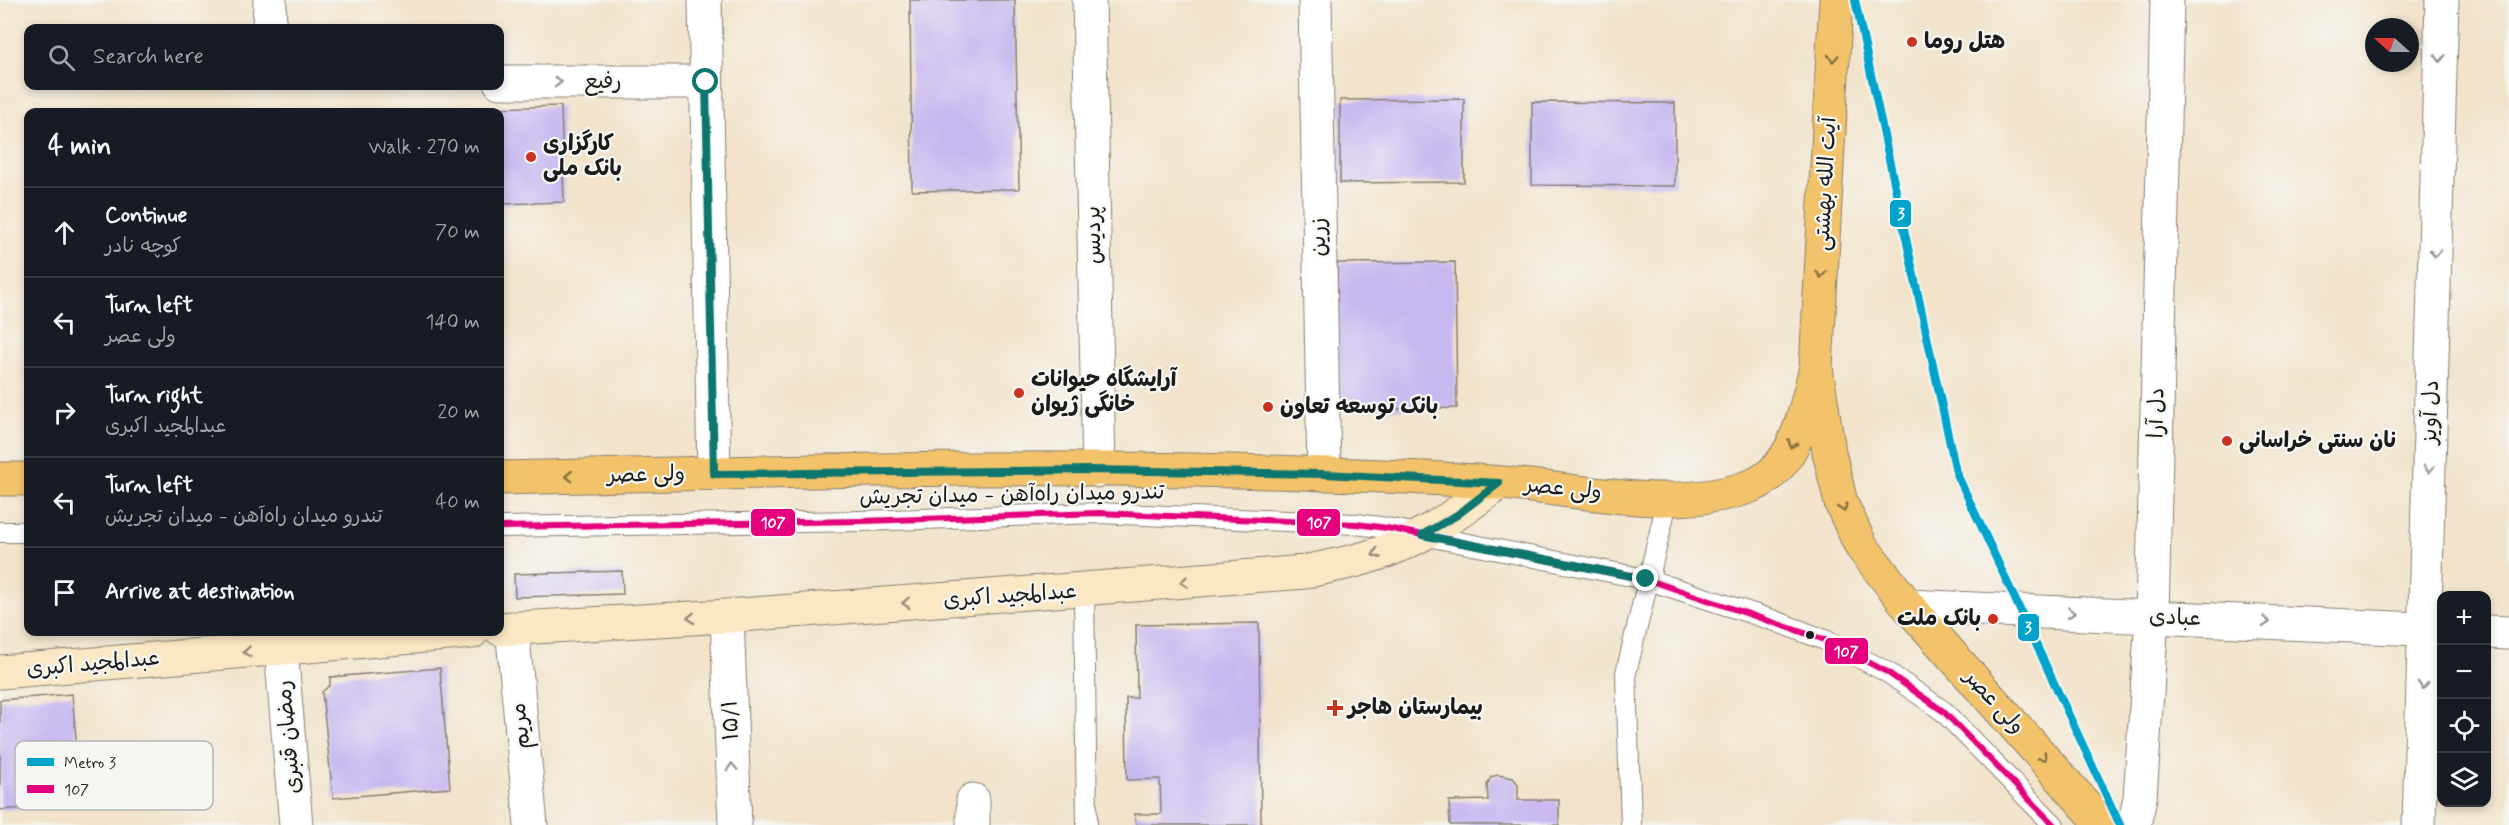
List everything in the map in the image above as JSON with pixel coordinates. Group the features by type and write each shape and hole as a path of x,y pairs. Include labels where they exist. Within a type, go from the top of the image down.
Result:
{"main road":[{"name":"آیت الله بهشتی","path":"1816,368 1836,0"},
{"name":"ولی عصر","path":"504,478 1098,471 1324,474 1499,483 1668,498 1723,494 1751,486 1776,470 1796,437 1816,368"},
{"name":"ولی عصر","path":"1816,368 1829,452 1841,503 1861,546 1908,606 2103,825"},
{"path":"0,479 24,479"}],"street":[{"path":"268,24 270,0"},
{"path":"705,0 714,474"},
{"name":"پردیس","path":"1089,0 1098,471"},
{"name":"زرین","path":"1314,0 1324,474"},
{"name":"دل آرا","path":"2134,825 2140,798 2152,617 2167,0"},
{"name":"دل آویز","path":"2419,825 2433,629 2442,0"},
{"name":"رفیع","path":"504,82 706,82"},
{"name":"عبدالمجید اکبری","path":"506,628 727,616 1305,572 1367,558 1422,535 1457,515 1499,483"},
{"name":"عبادی","path":"1908,606 2433,629"},
{"name":"۱۵/۱","path":"727,616 735,825"},
{"name":"مریم","path":"506,628 531,825"},
{"path":"2491,632 2509,633"},
{"name":"عبدالمجید اکبری","path":"0,672 427,636"},
{"name":"رمضان قنبری","path":"281,649 296,825"}],"lane":[{"path":"1631,825 1626,673 1668,498"},
{"name":"تندرو میدان راه‌آهن - میدان تجریش","path":"504,527 1099,513 1356,524 1422,535 1646,579 1775,621 1824,640 1887,672 1943,711 2054,825"},
{"path":"0,532 24,532"},
{"path":"1084,590 1087,825"}],"building":[{"path":"910,0 1015,0 1019,189 912,191"},
{"path":"1464,99 1464,182 1340,183 1340,100"},
{"path":"1532,102 1675,103 1675,186 1532,185"},
{"name":"کارگزاری بانک ملی","path":"561,106 564,202 504,204 504,108 490,108"},
{"path":"1455,262 1457,408 1338,410 1337,263"},
{"path":"622,571 623,594 515,597 514,574"},
{"path":"1259,623 1261,825 1136,825 1135,814 1161,814 1160,779 1127,780 1126,698 1137,698 1136,625"},
{"path":"440,668 450,788 333,798 322,692 330,685 330,677"},
{"path":"72,694 76,741 15,741 15,809 0,810 0,700"},
{"path":"1498,775 1513,778 1518,784 1518,800 1559,800 1559,825 1450,825 1449,801 1488,800 1487,785 1491,777"}],"metro line":[{"name":"3","path":"1855,0 1956,472 2120,825"}],"transit line":[{"name":"107","path":"504,527 863,521 1099,513 1356,524 1387,528 1646,579 1825,640 1887,672 1943,711 2054,825"}],"place":[{"name":"هتل روما","path":"1912,42"},
{"name":"کارگزاری بانک ملی","path":"531,157"},
{"name":"آرایشگاه حیوانات خانگی ژیوان","path":"1019,393"},
{"name":"بانک توسعه تعاون","path":"1268,407"},
{"name":"نان سنتی خراسانی","path":"2227,441"},
{"name":"بانک ملت","path":"1993,619"},
{"name":"بیمارستان هاجر","path":"1335,708"}],"route":[{"path":"706,82 714,474 1092,470 1324,474 1499,483 1457,515 1422,535 1646,579"}]}
